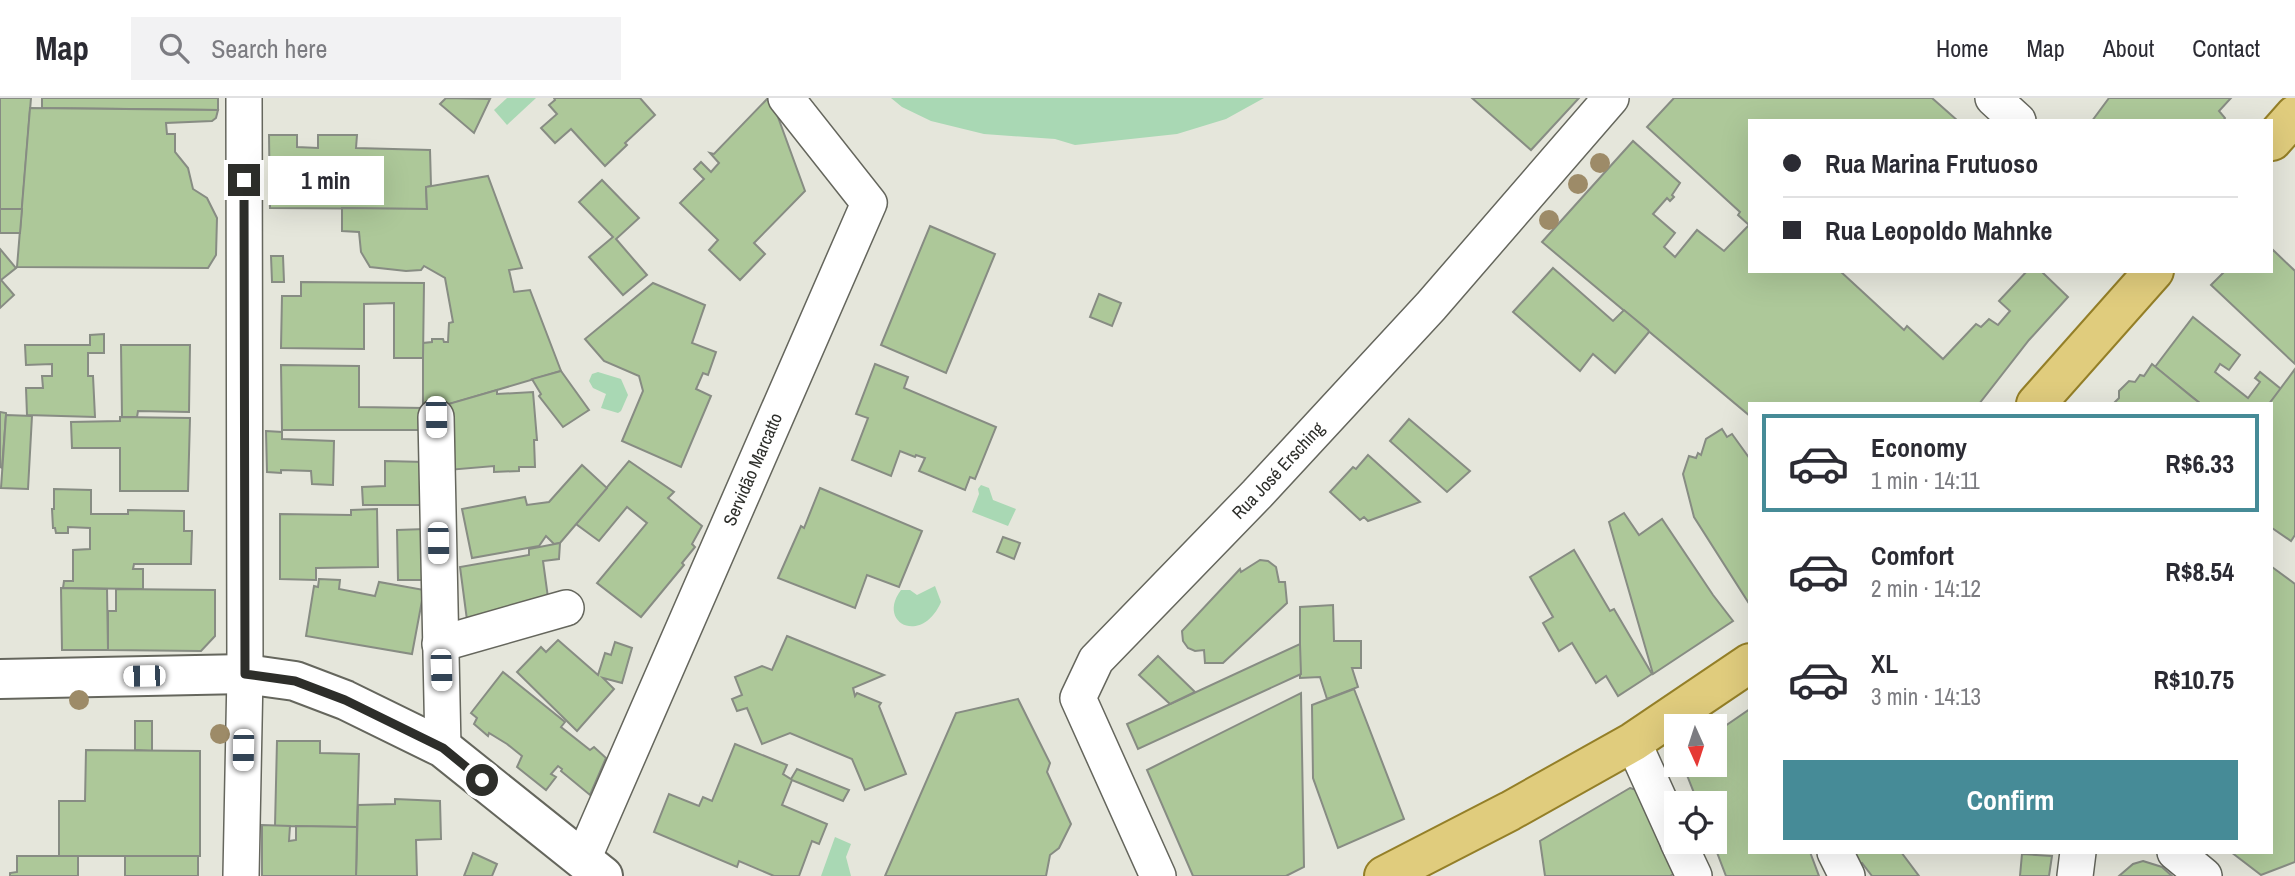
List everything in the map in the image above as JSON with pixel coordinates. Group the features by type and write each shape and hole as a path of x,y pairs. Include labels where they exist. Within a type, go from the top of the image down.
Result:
{"main road":[{"path":"2273,140 2295,116"},
{"path":"2038,402 2152,273"},
{"path":"1384,876 1424,866 1747,673"}],"street":[{"path":"241,876 245,674 244,98"},
{"name":"Servidão Marcatto","path":"593,868 869,203 786,98"},
{"name":"Rua José Ersching","path":"1158,876 1078,698 1096,660 1257,494 1432,306 1611,98"},
{"path":"1993,98 2016,119"},
{"path":"436,417 443,748"},
{"path":"440,644 566,608"},
{"path":"0,679 245,674 295,681 345,700 443,748 593,868"},
{"path":"1633,742 1664,811"},
{"path":"1684,854 1694,876"},
{"path":"1836,854 1847,876"},
{"path":"2075,876 2078,854"},
{"path":"2177,854 2204,876"}],"shaded area":[{"path":"507,98 536,98 507,125 494,110"},
{"path":"891,98 1264,98 1226,119 1177,134 1075,145 1055,139 984,134 931,121 902,107"},
{"path":"598,372 621,379 628,395 618,413 601,408 606,394 593,388 589,381 592,374"},
{"path":"981,485 989,488 993,500 1016,509 1008,526 972,512"},
{"path":"935,586 941,602 933,615 923,623 913,626 904,625 898,620 894,612 895,602 901,590 910,590 917,595"},
{"path":"835,837 851,844 846,857 851,876 821,876"}],"building":[{"path":"0,98 31,98 22,209 0,209"},
{"path":"42,98 218,98 218,110 42,108"},
{"path":"446,98 490,99 474,133 440,104"},
{"path":"554,98 640,98 655,115 605,166 571,129 555,143 541,128 557,114 549,105"},
{"path":"768,98 771,98 805,191 754,243 765,254 740,280 709,250 718,240 680,203 704,179 694,169 701,162 711,172 719,163 710,153 714,154"},
{"path":"1472,98 1579,98 1531,150"},
{"path":"1674,98 1932,98 1956,119 1748,119 1748,224 1738,215 1740,212 1647,127"},
{"path":"2109,98 2231,98 2219,111 2224,119 2093,119"},
{"path":"30,108 218,110 212,121 166,123 167,134 175,134 175,152 188,168 193,189 207,198 217,218 216,255 208,268 17,267"},
{"path":"269,135 297,135 297,147 318,148 318,135 357,135 356,148 430,150 431,186 426,187 427,209 270,208"},
{"path":"1633,141 1680,183 1672,195 1674,197 1670,201 1667,198 1653,214 1675,233 1664,247 1675,257 1697,230 1724,251 1748,226 1748,273 1842,273 1904,330 1907,326 1943,359 1976,324 1981,327 1989,319 1998,325 2010,311 1999,301 2025,273 2043,273 2068,297 2029,340 1981,402 1748,402 1748,414 1542,242"},
{"path":"488,176 522,268 509,270 514,292 530,290 561,371 423,412 423,343 432,342 432,339 448,342 449,323 453,322 445,278 424,266 421,270 406,271 370,267 361,252 359,232 342,231 342,208 427,209 426,187"},
{"path":"602,180 639,218 616,239 647,275 623,295 589,257 613,237 579,202"},
{"path":"0,209 22,209 20,233 0,233"},
{"path":"930,226 995,254 946,373 881,345"},
{"path":"0,249 16,268 1,280 14,295 0,308"},
{"path":"2273,250 2295,271 2295,364 2211,285 2223,273 2273,273"},
{"path":"271,256 283,256 284,282 272,282"},
{"path":"1553,268 1613,321 1624,310 1648,330 1615,373 1593,354 1580,371 1513,312"},
{"path":"301,282 424,283 423,358 394,358 394,303 364,304 364,349 281,348 282,296 301,296"},
{"path":"653,283 705,305 692,343 716,352 708,375 703,373 696,389 711,396 681,467 622,441 643,391 639,376 604,361 585,339"},
{"path":"1099,294 1121,303 1112,326 1090,317"},
{"path":"2193,317 2240,355 2229,370 2220,364 2215,372 2248,398 2260,382 2255,378 2260,372 2281,389 2271,402 2199,402 2155,367"},
{"path":"104,334 104,353 88,353 88,376 93,376 95,417 27,415 26,388 43,388 42,376 52,376 52,364 26,365 25,345 90,345 90,335"},
{"path":"121,345 190,345 189,412 138,411 137,417 122,417"},
{"path":"875,364 908,377 904,388 996,427 975,479 970,477 965,490 919,471 925,458 916,455 915,457 900,451 891,476 852,460 868,418 856,414"},
{"path":"2152,364 2199,402 2115,402 2119,398 2119,391 2129,381 2135,382 2140,375 2144,376"},
{"path":"281,365 359,366 359,407 423,408 423,430 282,430"},
{"path":"2295,369 2295,535 2291,541 2273,529 2273,402 2270,402"},
{"path":"561,371 589,410 563,427 539,396 541,394 532,379"},
{"path":"497,390 497,394 533,392 537,440 534,440 535,467 494,472 494,466 448,470 445,405"},
{"path":"0,412 6,413 2,468 0,467"},
{"path":"6,415 32,416 28,489 1,488"},
{"path":"120,417 190,418 188,491 120,491 120,448 72,448 71,422 120,421"},
{"path":"1409,419 1470,471 1447,492 1390,441"},
{"path":"1722,429 1727,437 1732,434 1748,456 1748,602 1694,517 1683,474 1689,456 1696,458 1698,453 1701,455 1706,439"},
{"path":"266,431 282,432 282,439 334,441 333,485 312,484 311,471 267,472"},
{"path":"1368,455 1420,502 1368,521 1364,517 1360,520 1330,492"},
{"path":"385,461 424,462 424,505 363,505 362,487 385,486"},
{"path":"629,461 674,492 668,498 702,526 692,544 695,547 682,563 684,565 641,617 597,583 647,523 627,507 599,541 576,524"},
{"path":"582,465 607,488 560,543 554,544 546,536 539,546 472,558 462,509 525,497 527,505 549,502"},
{"path":"820,488 922,531 899,587 867,575 855,608 778,578 801,526 804,528"},
{"path":"54,489 91,490 91,514 128,514 128,510 184,511 184,531 192,531 191,564 134,564 133,569 143,569 143,589 63,588 64,581 73,581 73,550 90,549 90,528 68,527 68,533 56,533 53,528 52,509"},
{"path":"377,509 378,567 316,568 316,580 280,579 280,514 351,515 351,510"},
{"path":"1624,513 1639,535 1662,519 1733,621 1653,674 1609,522"},
{"path":"425,529 427,580 398,580 397,530"},
{"path":"1003,537 1020,543 1014,559 997,552"},
{"path":"560,543 559,559 543,561 549,605 467,620 460,567 529,555 529,549"},
{"path":"1574,550 1610,611 1614,609 1652,674 1618,696 1606,676 1596,683 1572,643 1559,651 1543,623 1553,617 1530,577"},
{"path":"1260,560 1268,561 1276,567 1279,582 1285,582 1287,603 1223,663 1205,663 1204,650 1195,651 1188,648 1183,641 1182,631 1240,569 1241,572"},
{"path":"2273,568 2295,584 2295,862 2261,875 2234,854 2273,854"},
{"path":"319,579 340,580 339,589 375,596 379,582 424,590 412,654 306,636 314,586 318,587"},
{"path":"61,588 107,589 108,650 62,650"},
{"path":"116,589 215,590 215,636 201,651 108,650 108,611 116,611"},
{"path":"1333,605 1334,641 1361,641 1361,668 1352,668 1358,687 1327,699 1320,677 1300,678 1300,607"},
{"path":"787,636 884,675 853,688 855,696 857,693 881,703 879,706 906,774 865,790 852,759 790,733 762,744 747,708 737,711 732,699 742,695 735,677 762,666 772,670"},
{"path":"558,640 598,675 605,653 611,655 615,642 632,648 622,683 603,678 614,689 577,731 517,672 541,647 546,652"},
{"path":"1300,644 1301,674 1138,749 1127,724"},
{"path":"1158,656 1195,692 1170,704 1139,675"},
{"path":"503,672 565,722 561,727 590,750 594,747 606,758 590,795 558,766 551,774 556,777 546,790 517,767 522,756 489,733 488,736 474,724 477,718 471,713"},
{"path":"1354,689 1404,819 1338,848 1313,778 1312,705"},
{"path":"1301,693 1304,867 1286,876 1193,876 1147,770"},
{"path":"1018,699 1050,763 1047,772 1071,824 1059,848 1050,855 1046,876 885,876 956,713"},
{"path":"1748,710 1748,854 1811,854 1819,876 1726,876 1718,854 1727,854 1727,791 1693,791 1688,777 1727,777 1727,725"},
{"path":"135,721 152,721 152,751 135,750"},
{"path":"277,741 320,741 320,753 359,754 357,827 275,826"},
{"path":"735,744 787,765 783,774 791,779 797,769 849,790 843,801 792,780 782,805 827,824 819,844 812,841 799,876 774,876 739,861 737,867 654,832 669,794 699,806 703,797 712,801"},
{"path":"86,750 200,751 200,856 59,856 59,801 85,801"},
{"path":"1630,788 1643,792 1664,845 1664,854 1667,854 1675,873 1670,876 1545,876 1540,841"},
{"path":"395,799 440,801 441,839 416,840 417,876 356,876 358,805 395,804"},
{"path":"262,825 290,826 289,841 296,840 296,826 357,827 356,876 262,876"},
{"path":"473,853 497,864 492,876 464,876"},
{"path":"1850,854 1902,854 1919,876 1872,876 1862,863 1858,865"},
{"path":"2022,854 2052,856 2049,876 2020,876"},
{"path":"17,856 78,856 78,876 10,876 10,873 17,872"},
{"path":"125,856 198,856 198,876 125,876"},
{"path":"2143,861 2162,867 2172,876 2119,876 2133,864"}],"route":[{"path":"244,180 245,674 295,681 345,700 443,748 482,780"}]}
